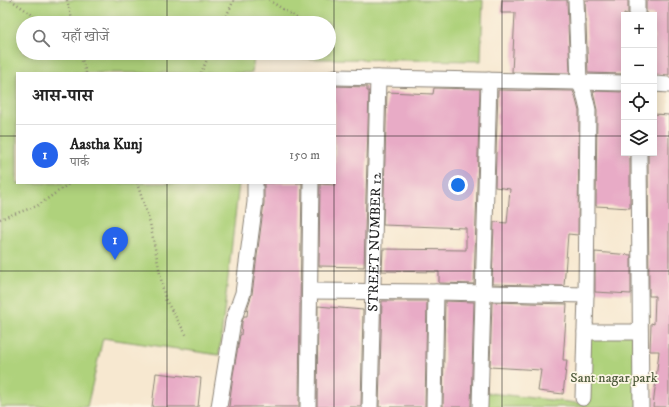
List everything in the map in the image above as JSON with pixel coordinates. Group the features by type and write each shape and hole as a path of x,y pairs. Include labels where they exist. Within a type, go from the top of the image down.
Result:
{"street":[{"path":"576,0 579,82 584,93 588,110 586,295 583,398"},
{"path":"637,0 637,12"},
{"path":"336,77 621,84"},
{"name":"STREET NUMBER 12","path":"370,407 378,78"},
{"path":"480,407 489,80"},
{"path":"657,84 669,85"},
{"path":"639,156 641,407"},
{"path":"219,407 233,320 243,293 256,184"},
{"path":"308,407 311,184"},
{"path":"310,291 586,295"},
{"path":"434,407 436,292"},
{"path":"585,332 640,332"}],"path":[{"path":"11,0 34,16"},
{"path":"67,0 71,16"},
{"path":"226,16 234,0"},
{"path":"269,0 293,16"},
{"path":"82,60 86,72"},
{"path":"200,72 206,60"},
{"path":"0,219 37,206 69,184"},
{"path":"137,184 150,223 165,299 187,336"}],"green space":[{"path":"0,0 483,0 481,61 336,59 336,16 16,16 16,60 254,60 252,72 16,72 16,184 239,184 219,355 103,338 87,407 0,407"},
{"name":"Sant nagar park","path":"590,332 640,332 641,407 480,407 481,392 585,404"}],"building":[{"path":"502,0 567,0 570,73 512,72 515,13 501,13"},
{"path":"585,0 628,0 628,12 621,12 621,74 588,73"},
{"path":"646,0 669,0 669,75 657,74 657,12 646,12"},
{"path":"336,86 367,87 367,91 369,91 364,267 319,266 320,184 335,185"},
{"path":"434,88 480,89 474,284 439,283 439,272 382,271 383,249 466,250 466,228 383,225 387,92 433,94"},
{"path":"498,90 573,91 575,96 579,111 578,235 568,234 564,286 492,284 494,222 507,223 510,189 495,187"},
{"path":"593,91 621,92 621,156 630,156 630,208 596,206 597,110"},
{"path":"657,114 669,115 669,407 653,407 659,351 650,351 651,323 654,324 655,296 649,296 648,156 657,156"},
{"path":"264,184 302,184 299,407 229,407 242,322 244,316 247,316 248,306 252,294 264,203"},
{"path":"595,252 631,255 631,294 595,292"},
{"path":"382,301 427,301 425,407 379,407"},
{"path":"445,301 474,302 471,407 443,407"},
{"path":"492,302 567,304 563,360 567,360 563,394 538,391 541,370 490,367"},
{"path":"318,306 363,310 361,407 317,407"},
{"path":"156,373 201,378 198,407 152,407"}],"place":[{"name":"Aastha Kunj","path":"115,260"}]}
